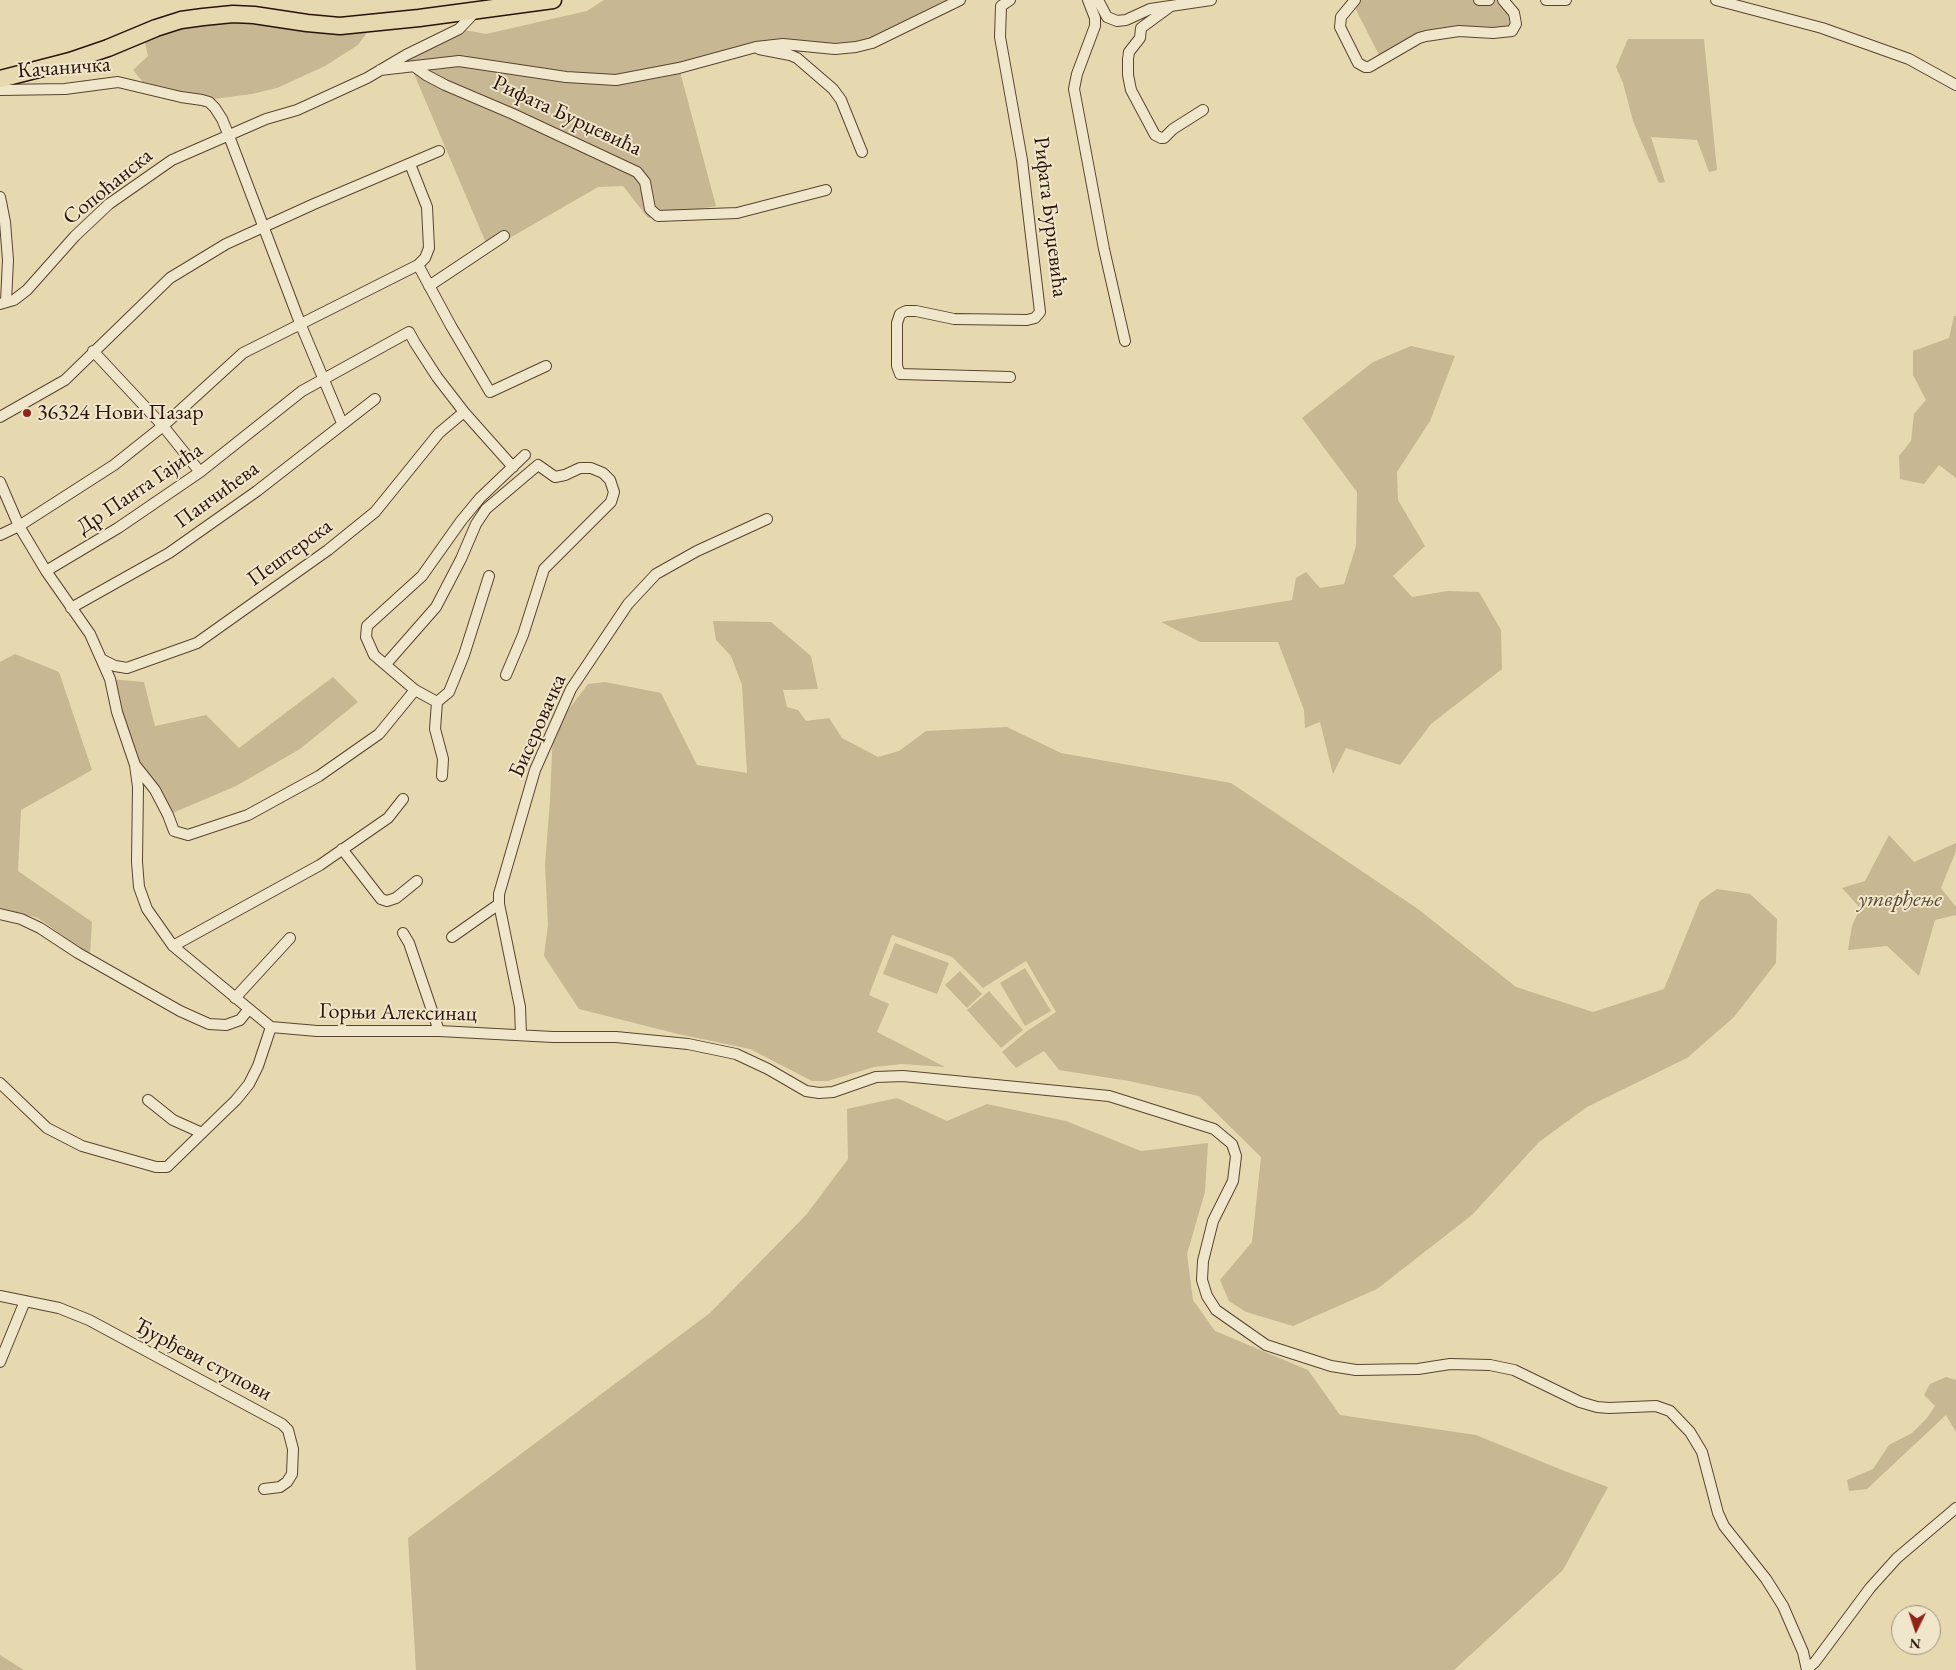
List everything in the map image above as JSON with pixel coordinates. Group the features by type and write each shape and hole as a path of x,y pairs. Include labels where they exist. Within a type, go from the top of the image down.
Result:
{"main road":[{"path":"0,79 70,62 156,28 182,20 203,17 233,14 254,15 340,26 476,11 553,0"}],"street":[{"name":"Рифата Бурџевића","path":"380,70 415,67 445,61 459,61 566,77 616,80 679,68 756,46 783,44 835,49 856,47 872,42 960,0"},
{"name":"Рифата Бурџевића","path":"1010,0 1001,6 1000,37 1023,170 1040,312 1035,318 1027,320 954,319 916,311 906,311 900,314 897,323 897,366 900,374 1010,377"},
{"name":"Рифата Бурџевића","path":"1088,0 1095,18 1095,26 1077,74 1074,88 1104,249 1125,341"},
{"path":"1098,0 1107,16 1117,21 1126,20 1150,9 1211,0"},
{"path":"1355,0 1341,17 1340,27 1358,63 1369,67 1418,38 1426,36 1459,31 1512,32 1516,24 1514,13 1503,0"},
{"path":"1479,0 1488,0"},
{"path":"1546,0 1566,0"},
{"path":"1716,0 1822,28 1882,49 1909,59 1955,85"},
{"path":"1170,6 1141,28 1140,38 1129,52 1128,75 1131,90 1155,135 1161,138 1164,138 1173,129 1204,110"},
{"name":"Сопоћанска","path":"3,303 14,300 27,290 75,236 118,196 172,160 266,119 296,110 380,70 459,29 476,11"},
{"path":"756,46 762,50 782,53 797,58 833,89 841,100 862,152"},
{"name":"Рифата Бурџевића","path":"415,67 426,76 445,85 513,114 637,172 645,182 650,209 658,216 737,213 826,190"},
{"name":"Качаничка","path":"0,90 65,89 108,82 124,83 161,93 209,102 222,119 229,136"},
{"path":"229,136 300,323 342,423"},
{"path":"0,417 66,380 170,278 226,244 439,150"},
{"path":"0,535 19,526 114,465 163,426 243,352 418,265 429,248 427,207 410,164"},
{"path":"0,197 5,222 8,260 3,303"},
{"path":"429,286 504,236"},
{"path":"418,265 490,392 546,366"},
{"name":"Др Панта Гајића","path":"46,571 118,528 200,472 302,390 409,332 437,376 464,412"},
{"path":"93,352 163,426 200,472"},
{"name":"Панчићева","path":"72,608 177,547 257,491 375,399"},
{"path":"464,412 513,468"},
{"name":"Пештерска","path":"103,660 115,666 127,668 197,643 340,541 374,512 439,433 464,412"},
{"path":"438,702 415,690 374,655 366,637 367,626 422,576 461,521 480,498 525,455"},
{"path":"386,664 436,607 462,560 476,524 486,509 538,465 555,476 565,475 580,468 591,468 603,473 610,480 614,492 611,502 544,568 523,636 506,676"},
{"path":"0,482 19,526 46,571 90,634 110,679 117,712 135,766 138,788 137,862 140,887 147,909 173,946 248,1010 271,1027 258,1066 249,1084 236,1100 167,1167 156,1167 82,1146 47,1128 0,1083"},
{"name":"Бисеровачка","path":"521,1036 520,1007 499,904 499,894 535,770 571,689 628,604 656,574 697,551 767,519"},
{"path":"442,776 443,759 435,729 438,702 449,692 464,656 489,576"},
{"path":"135,766 155,790 174,831 188,835 248,815 319,776 379,734 415,690"},
{"path":"173,946 320,865 388,818 402,799"},
{"path":"342,849 381,899 387,901 396,898 417,881"},
{"path":"452,937 499,904"},
{"path":"0,914 21,919 40,928 78,953 180,1011 209,1024 226,1025 240,1020 248,1010"},
{"path":"403,932 409,943 439,1031"},
{"path":"235,998 290,938"},
{"name":"Горњи Алексинац","path":"271,1027 317,1031 439,1031 521,1036 625,1038 688,1044 736,1054 768,1068 806,1090 819,1094 834,1092 876,1077 903,1076 1109,1096 1214,1129 1232,1144 1236,1156 1233,1180 1213,1221 1203,1261 1202,1280 1216,1310 1266,1345 1330,1366 1356,1370 1418,1369 1450,1364 1490,1365 1514,1370 1580,1402 1597,1407 1656,1406 1670,1411 1690,1432 1702,1452 1718,1514 1724,1526 1766,1579 1783,1606 1803,1652 1807,1669"},
{"path":"148,1100 173,1120 202,1133"},
{"name":"Ђурђеви ступови","path":"0,1296 60,1308 91,1320 282,1424 288,1430 293,1449 292,1474 287,1482 280,1487 264,1489"},
{"path":"0,1362 24,1301"},
{"path":"1807,1669 1815,1662 1870,1588 1897,1558 1956,1508"}],"green space":[{"path":"604,0 960,0 856,47 793,44 679,68 716,206 648,218 623,186 598,187 489,250 406,55 459,29 486,34 587,11"},
{"path":"1351,0 1503,0 1515,28 1426,36 1381,59"},
{"path":"181,20 374,23 358,45 325,66 277,88 252,94 214,99 143,82 133,70 148,56 143,34"},
{"path":"1628,39 1704,39 1717,170 1709,172 1697,140 1651,137 1665,182 1659,183 1633,121 1623,83 1616,67"},
{"path":"1954,316 1956,316 1956,478 1939,465 1924,484 1900,479 1899,456 1911,441 1914,414 1926,400 1913,375 1913,351 1949,338"},
{"path":"1411,346 1455,356 1430,421 1397,472 1398,500 1425,546 1393,576 1412,597 1447,591 1479,592 1501,630 1502,669 1431,724 1400,765 1346,748 1333,774 1320,722 1305,728 1304,710 1278,642 1200,642 1161,622 1292,600 1296,578 1306,572 1320,588 1344,584 1356,546 1357,492 1302,418 1373,362"},
{"path":"713,621 771,622 811,656 818,689 783,690 787,707 798,710 806,721 829,718 842,738 878,757 899,751 926,731 1007,727 1061,753 1231,783 1418,909 1516,987 1593,1012 1664,989 1700,901 1717,889 1750,894 1777,919 1776,963 1734,1017 1687,1058 1587,1107 1539,1142 1472,1215 1377,1289 1293,1326 1246,1312 1229,1301 1220,1280 1252,1242 1261,1157 1199,1096 1129,1081 1059,1070 1044,1051 1016,1068 1002,1052 1027,1031 1056,1012 1026,961 983,988 952,957 892,935 869,995 889,1004 877,1032 945,1067 902,1064 874,1067 828,1081 812,1081 750,1049 678,1034 579,1009 544,956 548,925 545,865 553,730 588,684 605,682 661,693 697,765 747,773 742,685 731,656 716,640"},
{"path":"15,654 59,672 92,770 21,810 18,871 92,922 90,955 38,918 0,908 0,662"},
{"path":"333,677 358,702 300,749 236,786 168,815 135,765 110,679 144,682 155,726 206,715 239,748"},
{"name":"утврђење","path":"1889,835 1914,862 1956,843 1956,851 1941,888 1956,907 1956,915 1935,920 1919,976 1887,946 1848,950 1852,926 1860,908 1842,888 1865,881"},
{"path":"895,943 949,963 937,994 883,974"},
{"path":"1025,968 1051,1011 1025,1026 1000,983"},
{"path":"960,971 982,994 967,1008 945,985"},
{"path":"989,991 1023,1030 1001,1048 967,1010"},
{"path":"897,1098 947,1121 987,1104 1066,1121 1141,1151 1208,1143 1205,1192 1187,1254 1193,1300 1215,1331 1308,1370 1340,1415 1476,1435 1608,1487 1563,1570 1454,1670 416,1670 408,1538 710,1313 806,1215 848,1159 847,1109"},
{"path":"1946,1377 1956,1380 1956,1432 1946,1415 1867,1489 1849,1491 1847,1480 1873,1469 1889,1445 1912,1433 1927,1418 1935,1406 1924,1395 1930,1384"},
{"path":"0,1655 24,1670 0,1670"}],"place":[{"name":"36324 Нови Пазар","path":"27,413"}]}
